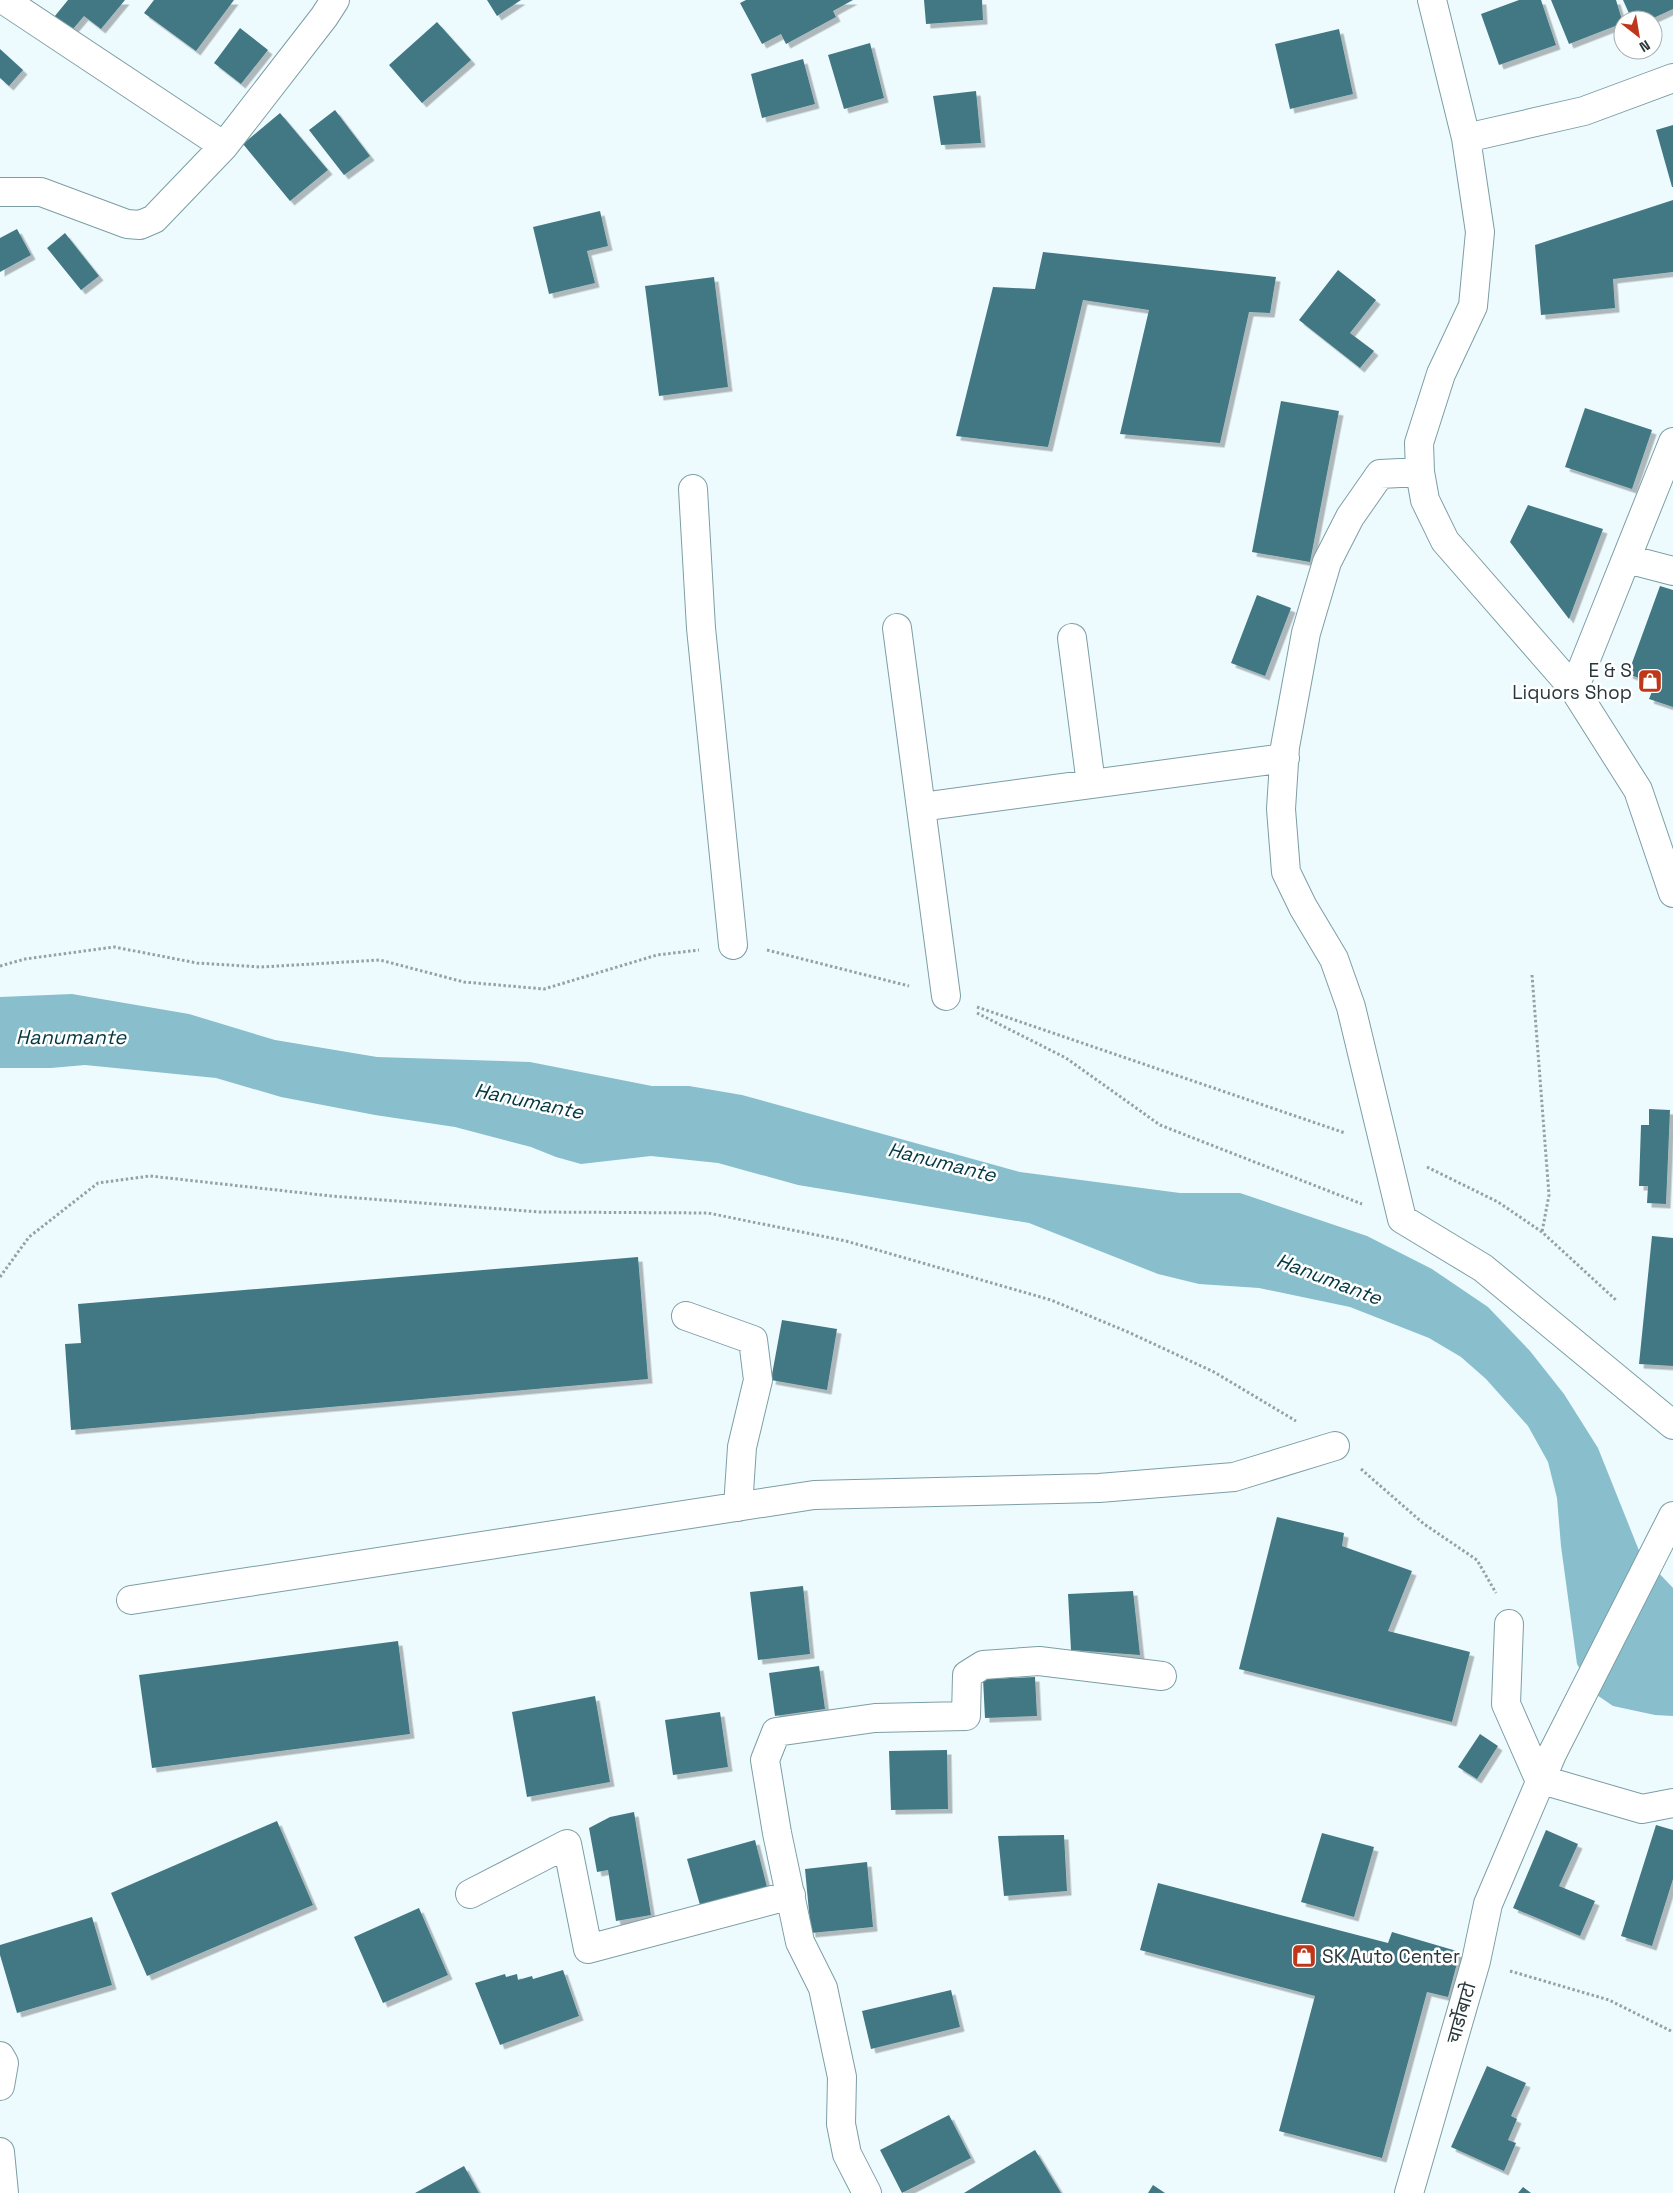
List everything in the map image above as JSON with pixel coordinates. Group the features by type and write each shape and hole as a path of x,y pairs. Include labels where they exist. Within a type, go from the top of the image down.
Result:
{"street":[{"path":"4,0 224,146"},
{"path":"0,192 41,192 127,224 140,225 154,219 224,146 324,17 335,0"},
{"path":"1432,0 1466,138 1480,232 1473,306 1441,374 1419,443 1420,472 1425,500 1445,541 1574,689 1638,790 1673,893"},
{"path":"1466,138 1584,111 1673,78"},
{"path":"1574,689 1673,442"},
{"path":"1420,472 1380,474 1350,516 1327,562 1306,633 1284,758 1281,808 1286,872 1303,907 1334,959 1350,1007 1402,1220 1483,1268 1673,1425"},
{"path":"694,489 702,628 733,945"},
{"path":"1627,559 1673,571"},
{"path":"897,628 946,996"},
{"path":"1072,638 1091,784"},
{"path":"921,807 1284,758"},
{"path":"686,1316 753,1340 758,1380 742,1447 738,1507"},
{"path":"131,1600 814,1495 1098,1488 1234,1477 1335,1446"},
{"name":"चार्डोबाटो","path":"1409,2193 1476,1960 1488,1904 1552,1754 1673,1516"},
{"path":"1508,1624 1506,1704 1540,1780 1642,1809 1673,1803"},
{"path":"867,2193 847,2154 841,2124 842,2077 823,1988 800,1942 777,1833 766,1760 776,1732 875,1718 966,1716 967,1675 983,1665 1039,1661 1162,1676"},
{"path":"470,1894 567,1844 588,1949 791,1896"},
{"path":"0,2056 4,2063 0,2086"},
{"path":"0,2152 4,2193"}],"path":[{"path":"0,966 25,959 114,947 197,962 261,967 380,960 464,982 544,989 657,955 733,945 771,951 946,996 1384,1146 1498,1202 1542,1232 1617,1301"},
{"path":"1532,975 1549,1196 1542,1232"},
{"path":"946,996 1066,1058 1160,1125 1402,1220"},
{"path":"0,1277 29,1238 98,1183 150,1176 331,1196 540,1212 708,1212 846,1240 1051,1300 1128,1332 1214,1372 1335,1446 1424,1524 1478,1560 1494,1588 1508,1624"},
{"path":"1476,1960 1609,2000 1673,2032"}],"water":[{"name":"Hanumante","path":"72,994 189,1014 275,1040 377,1057 530,1062 652,1086 689,1086 742,1095 1020,1172 1180,1193 1240,1193 1367,1236 1432,1269 1488,1307 1530,1351 1564,1394 1598,1448 1640,1553 1673,1588 1673,1716 1655,1715 1613,1706 1594,1693 1577,1664 1561,1546 1557,1498 1548,1462 1528,1426 1486,1379 1461,1357 1429,1338 1350,1307 1259,1288 1199,1284 1158,1274 1029,1223 798,1185 718,1163 651,1156 581,1164 531,1147 455,1127 375,1115 281,1097 216,1078 85,1065 51,1068 0,1068 0,997"}],"building":[{"path":"68,0 125,0 101,29 84,16 67,36 50,22"},
{"path":"154,0 234,0 196,51 144,13"},
{"path":"487,0 521,0 497,16"},
{"path":"746,0 853,0 833,11 836,17 786,44 781,34 762,44 740,3"},
{"path":"924,0 982,0 983,20 926,24"},
{"path":"1519,0 1541,0 1556,45 1499,65 1481,14"},
{"path":"1551,0 1616,0 1619,10 1613,10 1613,27 1569,44"},
{"path":"1623,0 1673,0 1673,9 1663,14 1663,10 1628,10"},
{"path":"437,22 471,60 422,103 389,65"},
{"path":"240,28 268,50 241,84 214,63"},
{"path":"1339,29 1353,94 1290,109 1275,44"},
{"path":"870,43 884,98 844,109 828,55"},
{"path":"0,49 23,70 9,86 0,78"},
{"path":"803,59 815,104 762,118 751,74"},
{"path":"976,91 981,143 941,145 933,96"},
{"path":"335,110 370,156 344,175 309,130"},
{"path":"280,113 328,170 290,201 243,144"},
{"path":"1673,125 1673,187 1672,187 1656,130"},
{"path":"1673,200 1673,272 1613,279 1615,308 1541,315 1535,245"},
{"path":"600,211 608,246 587,251 595,283 549,294 533,227"},
{"path":"17,229 31,255 0,272 0,238"},
{"path":"65,233 99,276 81,290 47,248"},
{"path":"1043,252 1276,277 1270,313 1249,312 1220,443 1120,434 1149,310 1083,300 1048,447 956,436 993,287 1035,289"},
{"path":"1338,270 1376,300 1350,333 1374,351 1360,368 1299,320"},
{"path":"714,277 728,387 659,396 645,286"},
{"path":"1281,401 1339,411 1310,562 1252,552"},
{"path":"1585,408 1652,430 1632,489 1565,467"},
{"path":"1528,505 1603,529 1569,619 1510,542"},
{"path":"1660,586 1673,590 1673,707 1649,699 1655,684 1628,674"},
{"path":"1257,595 1291,608 1265,676 1231,663"},
{"path":"1649,1109 1670,1110 1666,1204 1647,1203 1648,1186 1639,1186 1641,1125 1649,1125"},
{"path":"1652,1236 1673,1238 1673,1366 1639,1364"},
{"path":"638,1257 648,1379 71,1430 65,1344 81,1343 78,1304"},
{"path":"782,1320 837,1329 827,1390 771,1380"},
{"path":"1277,1517 1344,1533 1342,1546 1412,1571 1388,1631 1470,1652 1452,1722 1239,1669"},
{"path":"803,1586 810,1654 758,1660 750,1592"},
{"path":"1133,1591 1140,1655 1071,1650 1068,1594"},
{"path":"398,1641 410,1734 152,1768 139,1675"},
{"path":"819,1666 825,1709 775,1716 769,1673"},
{"path":"1035,1677 1037,1716 985,1718 983,1679"},
{"path":"595,1696 610,1782 527,1797 512,1712"},
{"path":"720,1712 728,1767 673,1775 665,1720"},
{"path":"1480,1734 1498,1746 1477,1779 1458,1767"},
{"path":"947,1750 948,1809 891,1810 889,1751"},
{"path":"634,1812 651,1915 616,1921 608,1870 597,1872 589,1828 610,1817"},
{"path":"277,1821 313,1905 147,1976 111,1893"},
{"path":"1656,1825 1673,1830 1673,1879 1652,1946 1621,1936"},
{"path":"1546,1830 1578,1844 1559,1886 1595,1901 1580,1936 1513,1908"},
{"path":"1322,1833 1374,1847 1354,1917 1301,1902"},
{"path":"1064,1835 1067,1891 1004,1896 998,1836"},
{"path":"755,1840 767,1887 700,1905 687,1859"},
{"path":"867,1862 873,1927 811,1933 805,1869"},
{"path":"1158,1883 1388,1943 1392,1932 1460,1952 1448,1997 1427,1992 1382,2158 1279,2131 1315,1996 1140,1950"},
{"path":"419,1908 448,1975 383,2003 354,1937"},
{"path":"92,1917 112,1985 17,2013 0,1955 0,1945"},
{"path":"563,1970 579,2016 500,2045 475,1983 505,1974 506,1977 517,1974 518,1980 532,1976 533,1979"},
{"path":"951,1990 960,2027 871,2049 862,2011"},
{"path":"1487,2066 1526,2083 1511,2116 1517,2119 1508,2140 1516,2143 1504,2171 1451,2147"},
{"path":"949,2115 971,2158 902,2193 880,2150"},
{"path":"1035,2150 1061,2193 964,2193 982,2182"},
{"path":"464,2166 479,2193 415,2193"},
{"path":"1153,2185 1165,2193 1148,2193"},
{"path":"1523,2187 1531,2193 1518,2193"}],"place":[{"name":"E & S Liquors Shop","path":"1650,681"},
{"name":"SK Auto Center","path":"1304,1956"}]}
